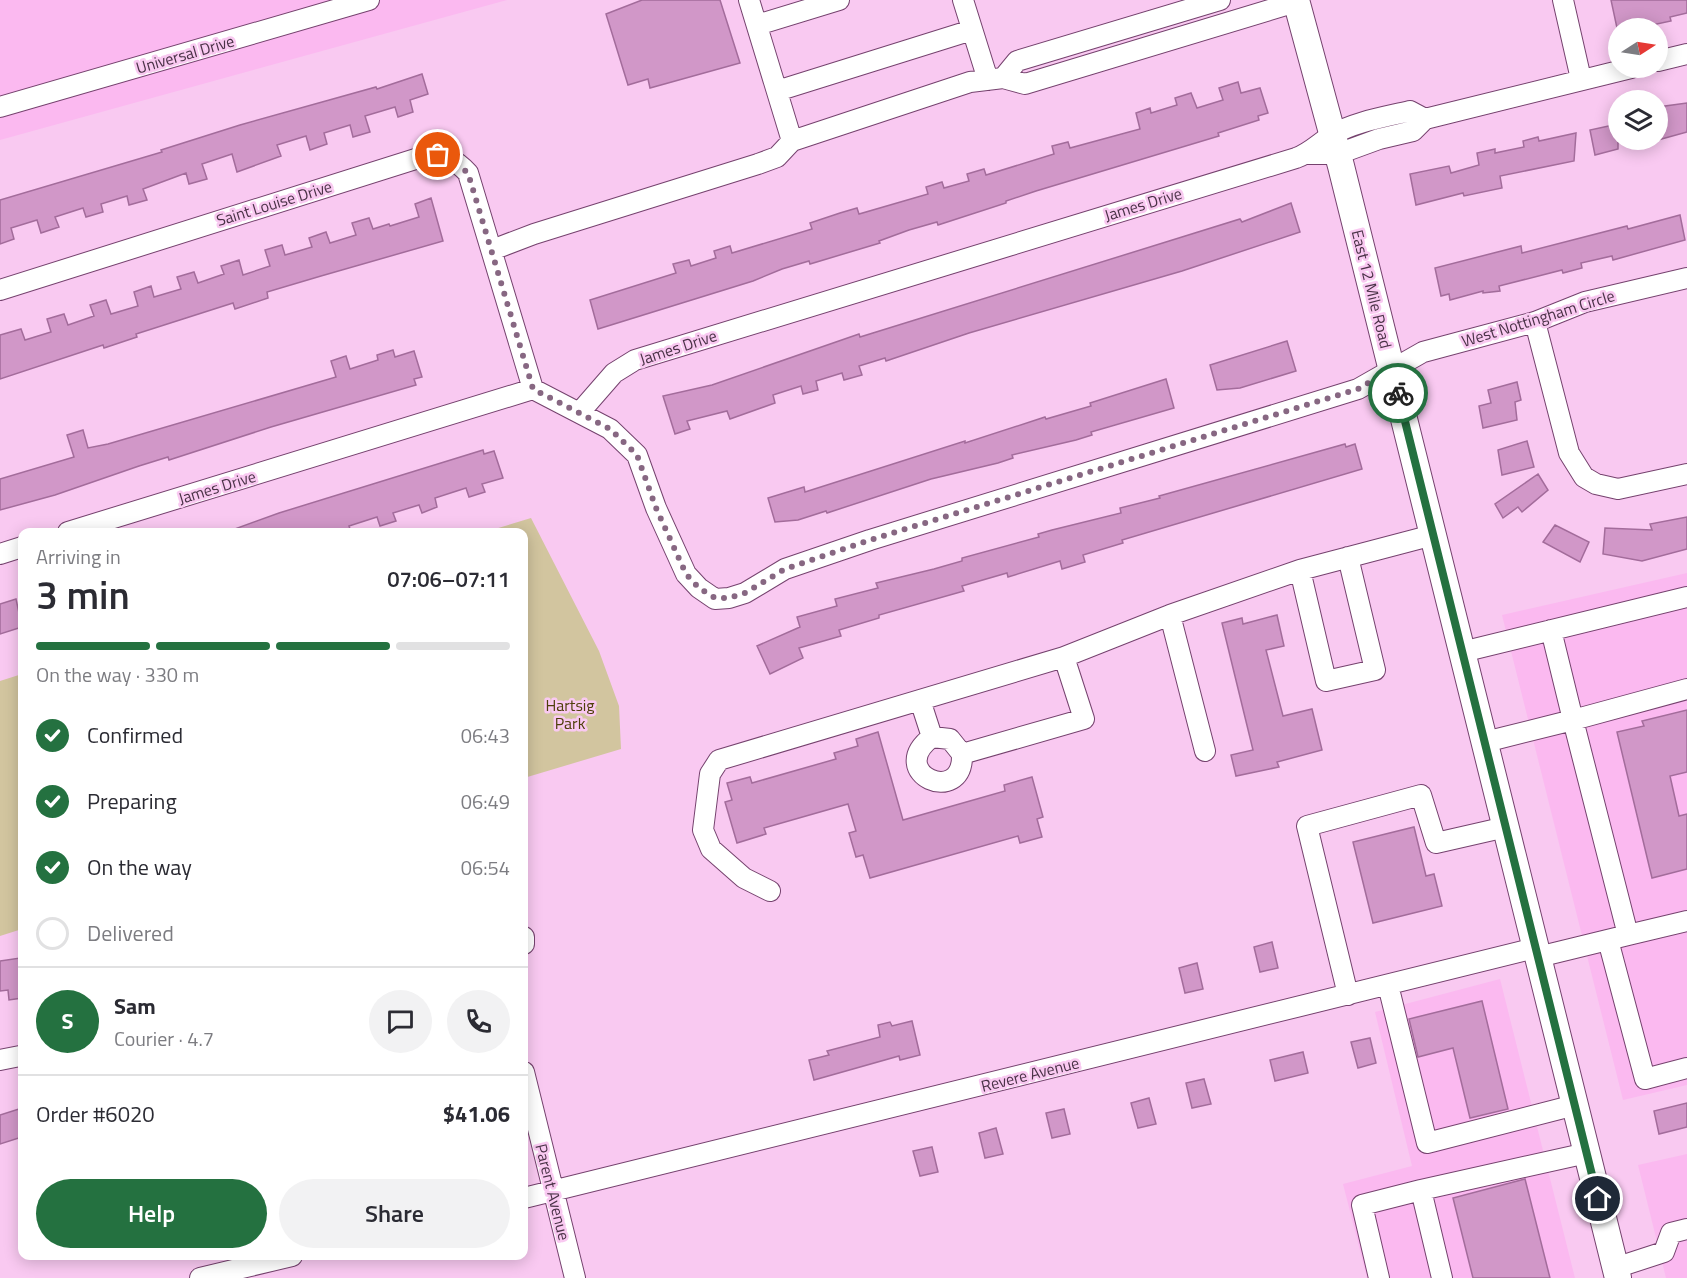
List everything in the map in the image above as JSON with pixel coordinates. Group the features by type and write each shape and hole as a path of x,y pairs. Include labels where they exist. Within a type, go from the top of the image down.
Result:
{"main road":[{"name":"East 12 Mile Road","path":"1296,1 1336,144 1616,1273"}],"street":[{"name":"Universal Drive","path":"0,105 368,0"},
{"path":"749,0 792,141"},
{"path":"757,26 839,0"},
{"path":"963,0 972,30 995,79"},
{"path":"995,79 1017,61 1198,4 1220,0"},
{"path":"1563,0 1581,79"},
{"path":"492,250 777,157 792,141 970,82 995,79 1025,84 1296,1"},
{"path":"1198,4 1204,30"},
{"path":"777,91 972,30"},
{"path":"1668,59 1687,54"},
{"name":"James Drive","path":"580,412 614,373 635,360 1309,153 1336,144 1374,119 1410,111 1425,119 1608,73"},
{"name":"Saint Louise Drive","path":"0,290 414,160 438,155 449,157 468,173 533,389"},
{"name":"West Nottingham Circle","path":"580,412 610,429 637,455 656,508 686,574 699,588 715,598 729,598 745,593 785,569 870,540 1358,389 1423,352 1535,322 1585,302 1687,278"},
{"path":"1535,322 1569,453 1584,477 1596,484 1618,489 1687,474"},
{"path":"533,389 580,412"},
{"name":"James Drive","path":"81,528 533,389"},
{"path":"770,891 744,878 711,849 703,830 710,774 720,760 1064,657 1170,615 1300,570 1433,535"},
{"path":"0,554 18,548"},
{"path":"1300,570 1326,681 1375,670 1348,557"},
{"path":"1462,652 1687,597"},
{"path":"1170,615 1205,751"},
{"path":"1551,630 1628,935"},
{"path":"962,754 1084,718 1064,657"},
{"path":"1485,742 1687,689"},
{"path":"920,700 932,737"},
{"path":"932,737 950,739 962,754 959,772 951,779 937,783 928,780 920,773 916,761 920,746 932,737"},
{"path":"1348,995 1307,826 1421,795 1436,843 1506,826"},
{"name":"Revere Avenue","path":"528,1197 1388,985 1537,952 1608,940 1687,921"},
{"path":"1608,940 1645,1079 1687,1068"},
{"path":"1388,985 1427,1143 1575,1105"},
{"path":"0,1060 18,1056"},
{"name":"Parent Avenue","path":"528,1088 575,1278"},
{"path":"1379,1278 1362,1205 1587,1153"},
{"path":"1421,1190 1442,1278"},
{"path":"1616,1273 1664,1252 1671,1233 1687,1229"},
{"path":"200,1278 275,1260"}],"shaded area":[{"path":"0,0 507,0 0,140"},
{"path":"1687,573 1687,1085 1623,1100 1502,615"},
{"path":"1500,979 1575,1278 1367,1278 1343,1184 1412,1166 1375,1012"},
{"path":"1687,1154 1687,1278 1666,1278 1638,1165"}],"green space":[{"name":"Hartsig Park","path":"531,518 599,651 619,706 621,749 528,777 528,528 498,528"},
{"path":"18,675 18,930 0,936 0,681"}],"building":[{"path":"642,0 720,0 740,63 650,88 648,79 628,85 606,14"},
{"path":"1611,0 1687,0 1687,13 1670,17 1671,21 1668,22 1668,18 1615,18"},
{"path":"422,74 428,94 410,100 413,112 398,117 395,107 365,116 370,132 353,137 350,125 324,133 327,144 310,150 306,136 277,145 281,156 237,172 232,154 202,164 207,179 189,184 186,173 143,189 147,200 129,205 127,196 101,204 103,212 86,217 83,208 55,217 59,227 41,233 37,220 11,228 14,239 0,244 0,200 162,152 161,150 240,125 376,87 377,89"},
{"path":"1238,82 1241,93 1260,88 1268,113 1258,116 1259,120 1218,133 1219,136 1036,191 938,225 937,222 909,230 879,241 880,243 810,264 809,261 782,269 753,281 598,329 590,300 676,273 673,264 689,260 691,266 716,258 714,251 730,246 732,253 812,229 810,223 840,213 857,208 859,214 928,194 926,187 942,182 944,188 969,181 967,174 984,169 986,175 1054,154 1052,146 1068,142 1070,148 1140,129 1136,113 1150,108 1151,113 1177,105 1175,98 1191,93 1197,108 1223,100 1219,88"},
{"path":"1687,103 1687,132 1668,137 1668,106"},
{"path":"1608,126 1608,150 1614,150 1595,155 1590,130"},
{"path":"1576,133 1574,161 1500,176 1502,188 1464,196 1463,193 1416,205 1410,174 1449,166 1451,173 1479,165 1477,153 1495,149 1495,153 1524,147 1523,141 1538,137 1539,141"},
{"path":"431,198 443,241 267,292 268,298 235,309 233,303 136,334 137,337 104,348 103,345 0,379 0,335 21,329 25,340 51,332 47,319 64,314 68,325 94,316 90,305 106,300 111,314 138,306 134,292 151,286 154,297 181,289 177,277 194,272 198,283 224,274 221,266 239,260 243,275 270,266 265,250 282,245 285,255 312,247 309,238 326,232 330,243 356,235 352,223 369,218 373,229 419,217 415,204"},
{"path":"1291,203 1300,232 1182,271 969,333 886,361 885,358 859,366 862,375 844,380 842,373 816,381 818,390 803,394 801,386 773,395 775,403 730,419 727,411 687,421 690,429 675,434 663,396 712,385 859,334 860,337 1240,219 1242,222"},
{"path":"1680,215 1685,240 1613,260 1612,256 1581,263 1582,268 1563,273 1562,270 1499,286 1500,291 1483,293 1483,291 1450,300 1449,294 1441,296 1435,268 1521,246 1522,253"},
{"path":"1287,341 1296,371 1240,388 1217,390 1210,365"},
{"path":"393,350 395,357 414,351 422,377 414,379 416,385 271,427 169,460 168,457 55,495 0,510 0,479 74,457 67,435 83,430 88,448 108,444 336,377 331,361 346,356 350,369 378,360 377,355"},
{"path":"1166,379 1174,408 1091,432 1092,435 1076,440 1012,455 1013,458 998,463 931,479 827,513 826,511 798,520 775,522 768,498 804,487 805,492 965,441 965,443 1045,417 1046,419 1091,406 1090,403"},
{"path":"1517,382 1521,400 1515,402 1517,420 1483,428 1479,406 1491,403 1488,390"},
{"path":"1527,441 1534,467 1502,475 1498,450"},
{"path":"1345,444 1346,447 1355,444 1362,469 1122,540 1123,543 1083,555 1085,562 1062,569 1060,561 1008,577 1007,573 962,586 964,591 879,615 879,618 839,630 841,636 799,648 803,658 770,674 757,646 800,627 797,617 837,606 835,599 878,588 876,583 962,561 962,558 1039,537 1038,534 1121,513 1120,508 1160,498 1159,496"},
{"path":"483,450 484,454 494,451 503,478 482,484 485,492 469,497 466,488 435,498 437,507 422,513 419,505 393,513 396,521 380,526 377,517 349,526 350,528 238,528"},
{"path":"1538,474 1548,490 1522,512 1518,507 1503,518 1495,504"},
{"path":"1687,517 1687,549 1642,561 1603,554 1605,528 1652,530 1650,524"},
{"path":"1555,525 1589,542 1580,562 1543,542"},
{"path":"16,599 18,628 0,634 0,604"},
{"path":"1277,615 1284,646 1266,650 1283,716 1312,709 1322,750 1277,762 1279,767 1236,776 1231,755 1253,750 1222,623 1242,618 1243,624"},
{"path":"1687,710 1687,772 1670,776 1679,816 1687,814 1687,869 1652,878 1617,732 1644,726 1642,721"},
{"path":"878,732 903,820 1005,791 1004,785 1032,777 1043,817 1037,819 1042,837 1020,843 1018,836 870,878 863,855 856,857 849,833 856,831 848,804 764,828 766,834 737,843 725,802 732,800 727,783 750,777 752,783 836,759 834,753 858,746 856,739"},
{"path":"1414,827 1426,876 1434,874 1442,906 1373,923 1353,842"},
{"path":"1272,942 1278,968 1260,972 1254,947"},
{"path":"18,958 18,999 9,1000 8,990 0,991 0,961"},
{"path":"1197,963 1203,989 1185,993 1179,968"},
{"path":"1482,1001 1508,1109 1470,1118 1453,1048 1418,1057 1409,1019"},
{"path":"912,1021 920,1055 900,1060 899,1056 814,1080 809,1060 829,1055 827,1051 880,1037 878,1025 890,1022 892,1026"},
{"path":"1370,1038 1376,1063 1358,1068 1351,1042"},
{"path":"1303,1052 1308,1073 1275,1081 1270,1060"},
{"path":"1204,1079 1211,1104 1192,1108 1186,1083"},
{"path":"1149,1098 1156,1124 1138,1128 1131,1103"},
{"path":"1687,1103 1687,1127 1659,1134 1654,1111"},
{"path":"18,1109 18,1138 0,1144 0,1115"},
{"path":"1064,1109 1070,1134 1052,1138 1046,1113"},
{"path":"996,1128 1003,1154 985,1158 979,1133"},
{"path":"932,1147 938,1172 920,1176 913,1151"},
{"path":"1525,1179 1550,1278 1473,1278 1453,1198"}],"way so far":[{"path":"438,155 449,157 459,163 468,173 533,389 610,429 637,455 656,508 686,574 699,588 715,598 729,598 745,593 785,569 870,540 1358,389 1392,369 1398,393"}],"route":[{"path":"1398,393 1598,1199"}]}
